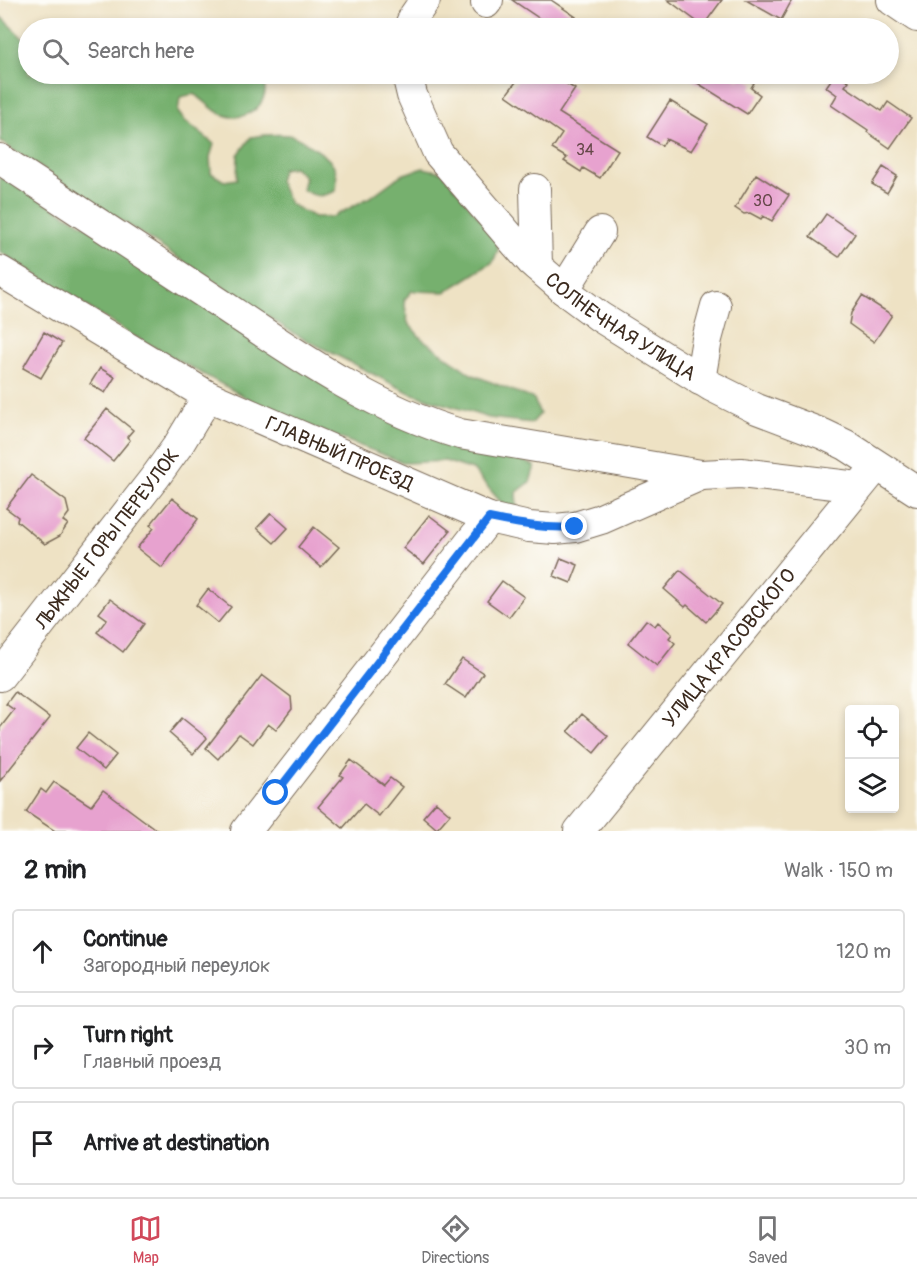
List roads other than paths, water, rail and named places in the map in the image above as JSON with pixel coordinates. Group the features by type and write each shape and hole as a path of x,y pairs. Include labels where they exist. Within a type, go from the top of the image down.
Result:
{"street":[{"path":"892,0 917,17"},
{"name":"СОЛНЕЧНАЯ УЛИЦА","path":"409,84 438,153 516,244 564,290 600,317 700,380 757,409 846,445 917,491"},
{"path":"0,159 317,368 389,408 431,426 460,434 700,475 741,473 858,487"},
{"path":"535,189 537,266"},
{"path":"564,290 600,232"},
{"name":"ГЛАВНЫЙ ПРОЕЗД","path":"0,271 208,396 489,518 529,527 555,529 575,527 601,519 700,475"},
{"path":"700,380 707,339 716,306"},
{"name":"ЛЫЖНЫЕ ГОРЫ ПЕРЕУЛОК","path":"0,676 173,452 208,396"},
{"name":"УЛИЦА КРАСОВСКОГО","path":"579,831 878,465"},
{"path":"246,831 489,518"}]}
